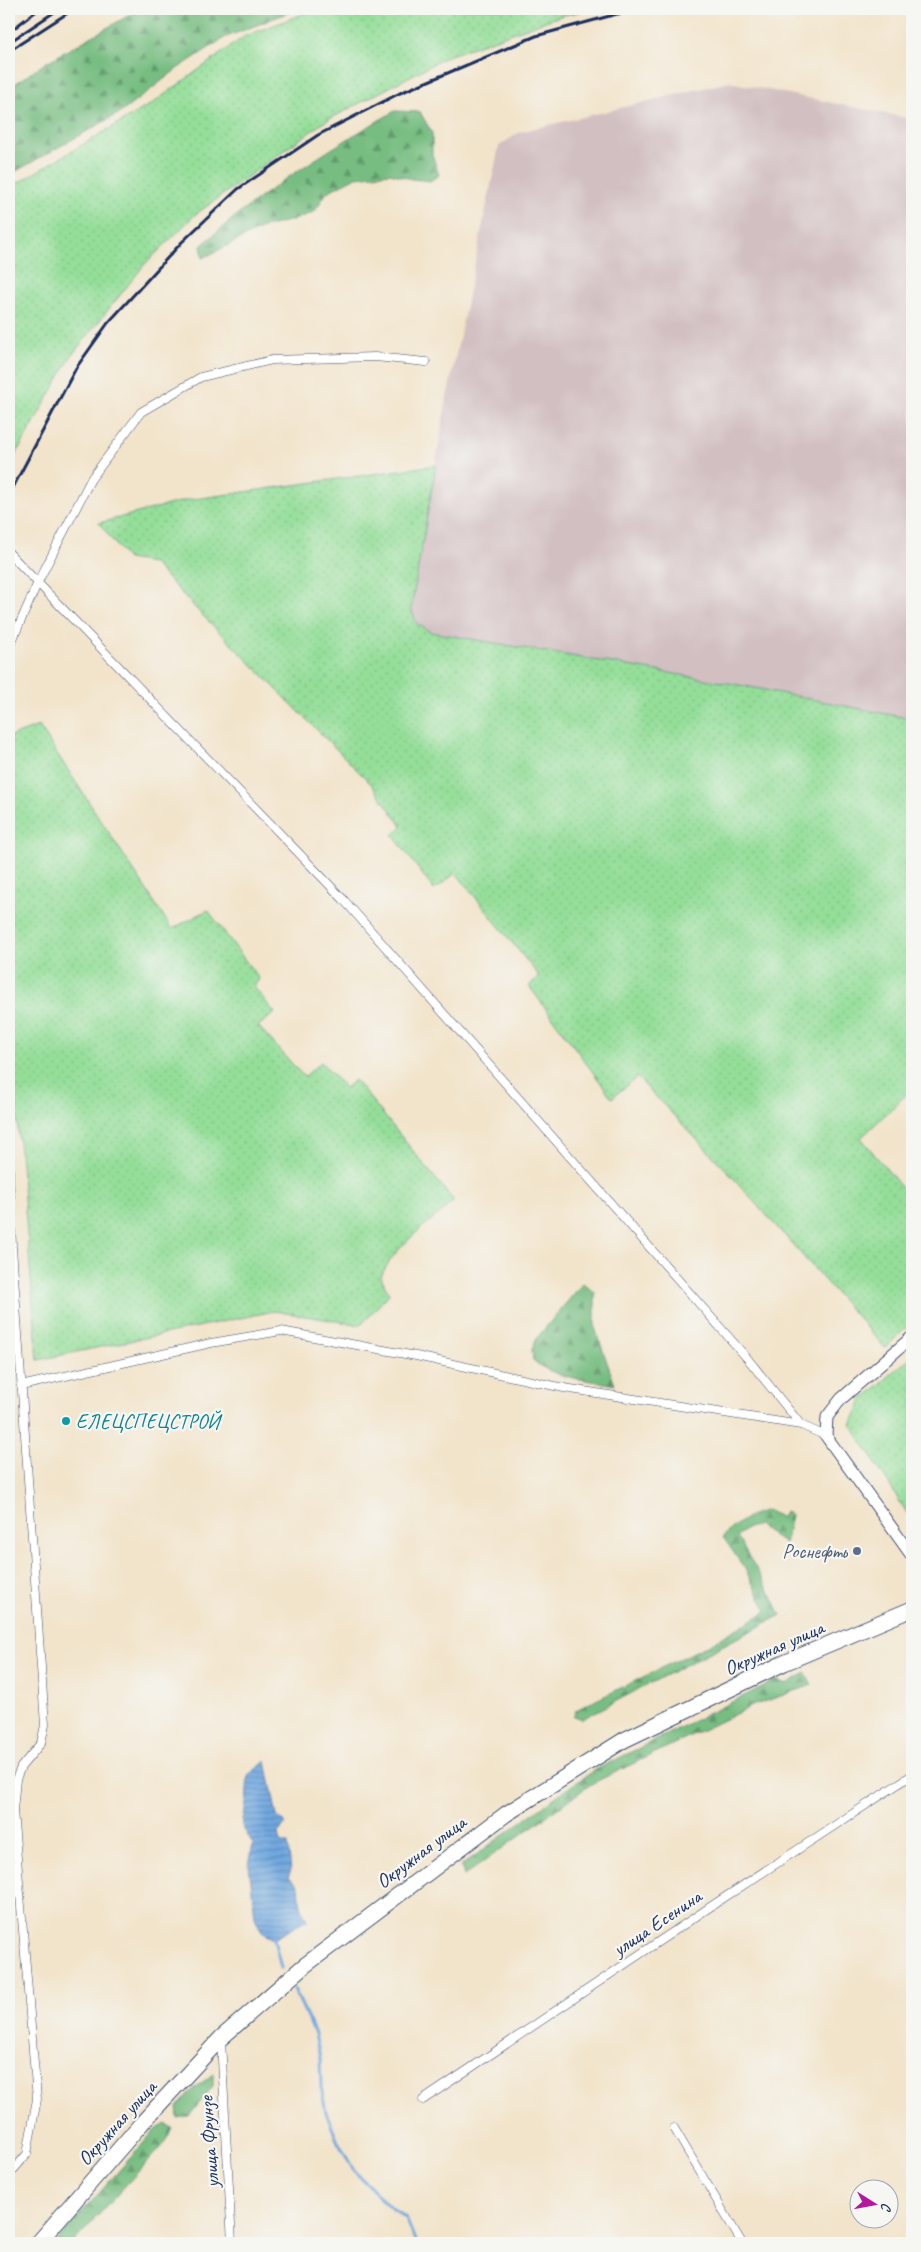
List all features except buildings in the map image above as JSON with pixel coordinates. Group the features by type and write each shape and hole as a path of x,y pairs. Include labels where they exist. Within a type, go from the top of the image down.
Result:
{"highway":[{"name":"Окружная улица","path":"38,2243 142,2124 221,2038 304,1966 457,1849 555,1781 624,1740 784,1664 912,1609"}],"street":[{"path":"9,648 38,582 91,479 141,412 201,377 272,360 375,357 426,362"},
{"path":"9,553 343,899 747,1358 801,1425"},
{"path":"9,1170 21,1386 45,1725 41,1743 21,1767 16,1779 14,1810 38,2099 27,2154 9,2175"},
{"path":"21,1386 211,1343 281,1331 416,1356 564,1388 801,1425 826,1436 912,1556"},
{"path":"826,1436 827,1417 841,1399 912,1337"},
{"name":"улица Есенина","path":"423,2100 716,1903 912,1775"},
{"name":"улица Фрунзе","path":"221,2038 232,2243"},
{"path":"674,2128 742,2243"}],"shaded area":[{"path":"729,82 912,119 912,719 789,694 431,632 417,624 411,609 446,403 499,146 520,132"}],"green space":[{"path":"140,9 297,9 224,38 177,69 123,111 9,175 9,88 47,62"},
{"path":"316,9 592,9 560,16 448,56 324,122 196,214 145,264 72,355 9,467 9,188 153,103 245,36"},
{"path":"395,111 420,112 432,133 432,154 439,175 430,181 412,179 390,173 356,177 327,192 315,211 297,219 264,227 203,258 201,246 247,207 318,157"},
{"path":"436,465 411,609 417,624 431,632 745,686 912,719 912,1089 861,1138 912,1200 912,1322 885,1348 727,1171 637,1077 612,1098 529,986 539,976 456,873 434,890 393,835 402,826 371,784 203,616 153,563 127,559 99,523 187,500"},
{"path":"39,726 172,929 208,910 259,979 254,987 275,1013 258,1026 304,1077 321,1062 345,1088 355,1080 454,1201 413,1236 386,1266 381,1277 389,1294 361,1325 274,1311 38,1360 9,1026 9,737"},
{"path":"583,1283 595,1293 595,1328 615,1385 561,1375 550,1371 533,1360 532,1350 535,1340"},
{"path":"912,1356 912,1521 851,1424 862,1400"},
{"path":"767,1510 782,1518 785,1512 791,1515 785,1544 758,1525 748,1528 737,1536 781,1615 582,1719 573,1716 576,1710 712,1643 767,1611 745,1569 723,1537 743,1520"},
{"path":"806,1673 812,1685 752,1706 591,1784 464,1876 461,1866 562,1792 597,1769 776,1680 786,1684"},
{"path":"213,2074 213,2086 189,2116 178,2118 177,2107 189,2093"},
{"path":"166,2124 172,2128 167,2140 73,2243 55,2243 155,2130"}],"water":[{"path":"266,1761 277,1816 286,1824 278,1833 280,1842 288,1844 291,1870 288,1877 296,1882 299,1887 301,1905 307,1920 274,1939 262,1931 255,1917 249,1865 253,1844 242,1826 248,1775"}],"waterway":[{"path":"274,1939 281,1968"},
{"path":"294,1989 315,2034 320,2058 321,2087 326,2112 337,2140 354,2171 392,2209 406,2218 416,2243"}],"railway":[{"path":"9,32 39,9"},
{"path":"11,41 59,9"},
{"path":"9,51 74,9"},
{"path":"9,495 76,368 108,323 182,242 238,189 318,135 400,93 536,36 617,14 649,9"},
{"path":"892,9 912,12"}],"place":[{"name":"ЕЛЕЦСПЕЦСТРОЙ","path":"66,1421"},
{"name":"Роснефть","path":"857,1551"}]}
